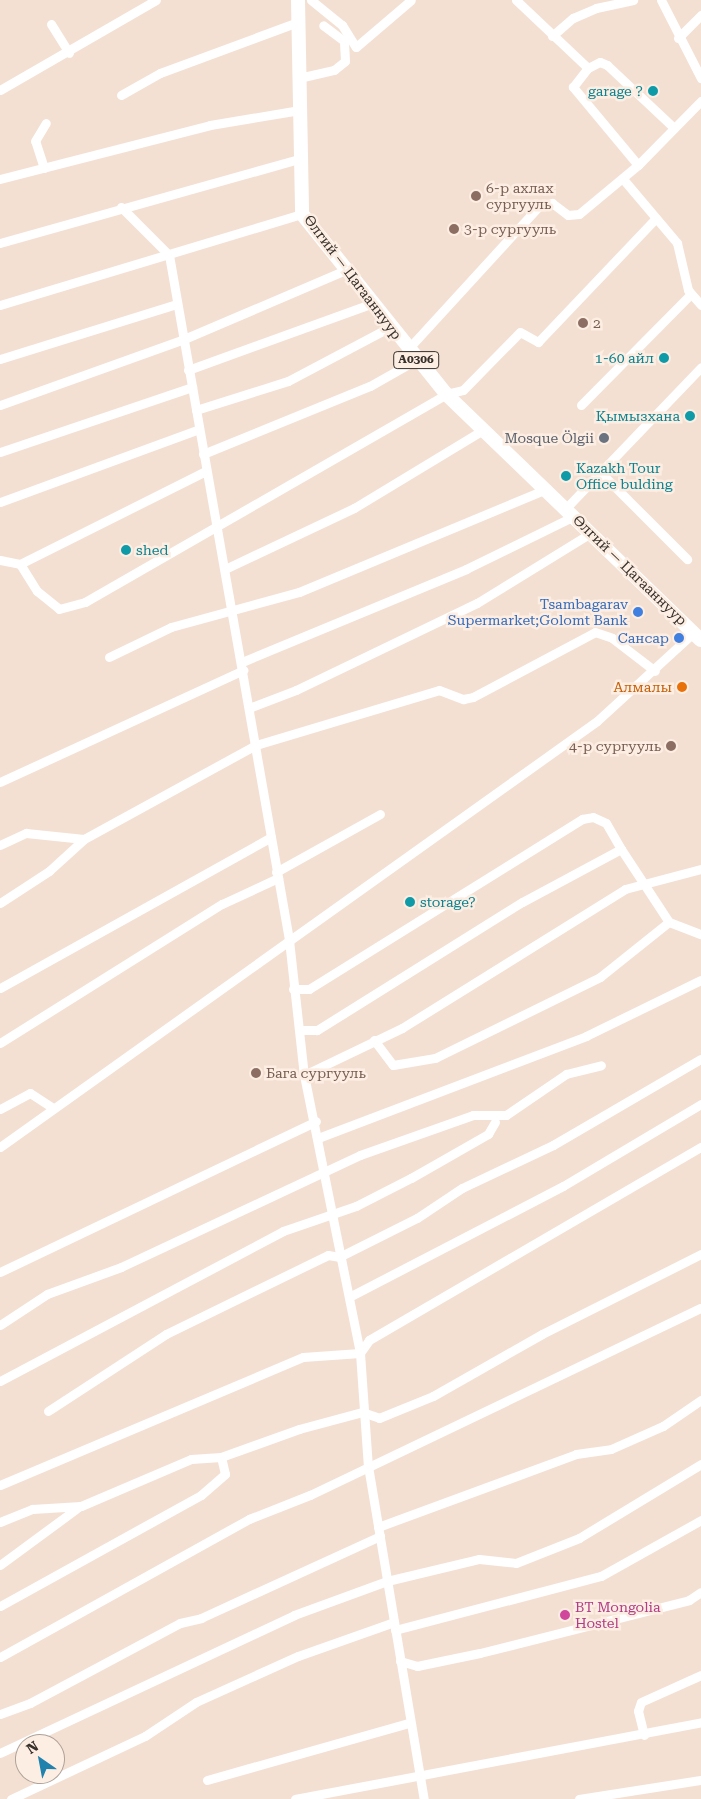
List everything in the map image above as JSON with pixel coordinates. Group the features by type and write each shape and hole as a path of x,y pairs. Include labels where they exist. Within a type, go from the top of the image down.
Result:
{"highway":[{"name":"Өлгий — Цагааннуур","path":"298,0 302,214 390,327 446,394 698,636"}],"street":[{"path":"0,90 69,53 156,0"},
{"path":"311,0 342,25 356,47 411,0"},
{"path":"516,0 588,68"},
{"path":"552,36 588,11 634,0"},
{"path":"661,0 678,38 701,78"},
{"path":"678,38 701,15"},
{"path":"121,94 160,73 298,22"},
{"path":"51,24 69,53"},
{"path":"304,77 334,70 345,61 344,41 323,25"},
{"path":"638,166 573,86 588,68 600,62 607,65 674,128"},
{"path":"203,454 370,386 412,354 538,207 552,203 568,215 579,214 638,166 701,101"},
{"path":"0,179 210,125 300,110"},
{"path":"44,168 35,141 46,123"},
{"path":"0,243 121,207 302,158"},
{"path":"622,179 682,250 691,294 701,305"},
{"path":"121,207 169,255 215,526 233,609 289,940 304,1075 316,1121 321,1174 333,1216 339,1257 360,1353 362,1412 368,1466 409,1723 424,1799"},
{"path":"0,305 302,214"},
{"path":"20,564 46,602 59,609 71,608 446,394 462,390 520,332 538,342 656,218"},
{"path":"0,405 184,339 346,270"},
{"path":"581,405 691,294"},
{"path":"188,370 373,303"},
{"path":"0,359 177,304"},
{"path":"196,410 288,381 390,327"},
{"path":"0,782 242,666 466,569 570,512 601,473 701,367"},
{"path":"0,452 192,386"},
{"path":"0,502 199,429"},
{"path":"225,569 354,508 483,430"},
{"path":"0,560 20,564 206,471"},
{"path":"601,473 687,559"},
{"path":"110,657 171,627 299,592 547,489"},
{"path":"249,708 296,690 477,603 591,533"},
{"path":"0,902 49,871 84,839 256,745 439,690 463,699 473,697 594,632 612,638 655,671"},
{"path":"0,1147 597,721 698,636"},
{"path":"0,1043 222,904 277,875 380,814"},
{"path":"293,989 309,989 582,819 593,817 606,823 669,922 701,934"},
{"path":"0,846 26,834 84,839"},
{"path":"0,988 271,837"},
{"path":"300,1030 317,1030 522,902 621,849"},
{"path":"304,1075 374,1040 642,882 701,869"},
{"path":"374,1040 392,1066 435,1058 600,977 669,922"},
{"path":"318,1138 586,1036 701,980"},
{"path":"48,1411 166,1334 328,1255 339,1257 510,1163 553,1145 701,1059"},
{"path":"0,1325 47,1294 120,1267 380,1147 473,1115 506,1115 566,1074 600,1065"},
{"path":"0,1109 30,1093 53,1108"},
{"path":"349,1297 563,1186 701,1104"},
{"path":"0,1272 316,1121"},
{"path":"0,1381 283,1231 319,1216 333,1216 488,1134 495,1122"},
{"path":"360,1353 369,1340 701,1147"},
{"path":"0,1565 80,1506 191,1459 221,1457 362,1412 379,1418 433,1396 542,1334 701,1254"},
{"path":"0,1657 249,1519 368,1466 701,1308"},
{"path":"0,1485 304,1358 360,1353"},
{"path":"0,1714 30,1703 180,1623 201,1618 379,1532 576,1454 611,1449 663,1426 701,1400"},
{"path":"0,1606 201,1494 225,1474 221,1457"},
{"path":"0,1754 294,1615 387,1580 479,1559 516,1563 579,1538 701,1464"},
{"path":"0,1522 32,1510 80,1506"},
{"path":"10,1799 145,1736 196,1702 298,1656 395,1626 601,1576 701,1520"},
{"path":"400,1661 417,1666 480,1653 689,1600 701,1592"},
{"path":"644,1734 638,1711 641,1702 701,1676"},
{"path":"295,1799 701,1722"},
{"path":"207,1780 409,1723"},
{"path":"579,1799 701,1780"}],"place":[{"name":"garage ?","path":"653,91"},
{"name":"6-р ахлах сургууль","path":"476,196"},
{"name":"3-р сургууль","path":"454,229"},
{"name":"2","path":"583,323"},
{"name":"1-60 айл","path":"664,358"},
{"name":"Қымызхана","path":"690,416"},
{"name":"Mosque Ölgii","path":"604,438"},
{"name":"Kazakh Tour Office bulding","path":"566,476"},
{"name":"shed","path":"126,550"},
{"name":"Tsambagarav Supermarket;Golomt Bank","path":"638,612"},
{"name":"Сансар","path":"679,638"},
{"name":"Алмалы","path":"682,687"},
{"name":"4-р сургууль","path":"671,746"},
{"name":"storage?","path":"410,902"},
{"name":"Бага сургууль","path":"256,1073"},
{"name":"BT Mongolia Hostel","path":"565,1615"}]}
